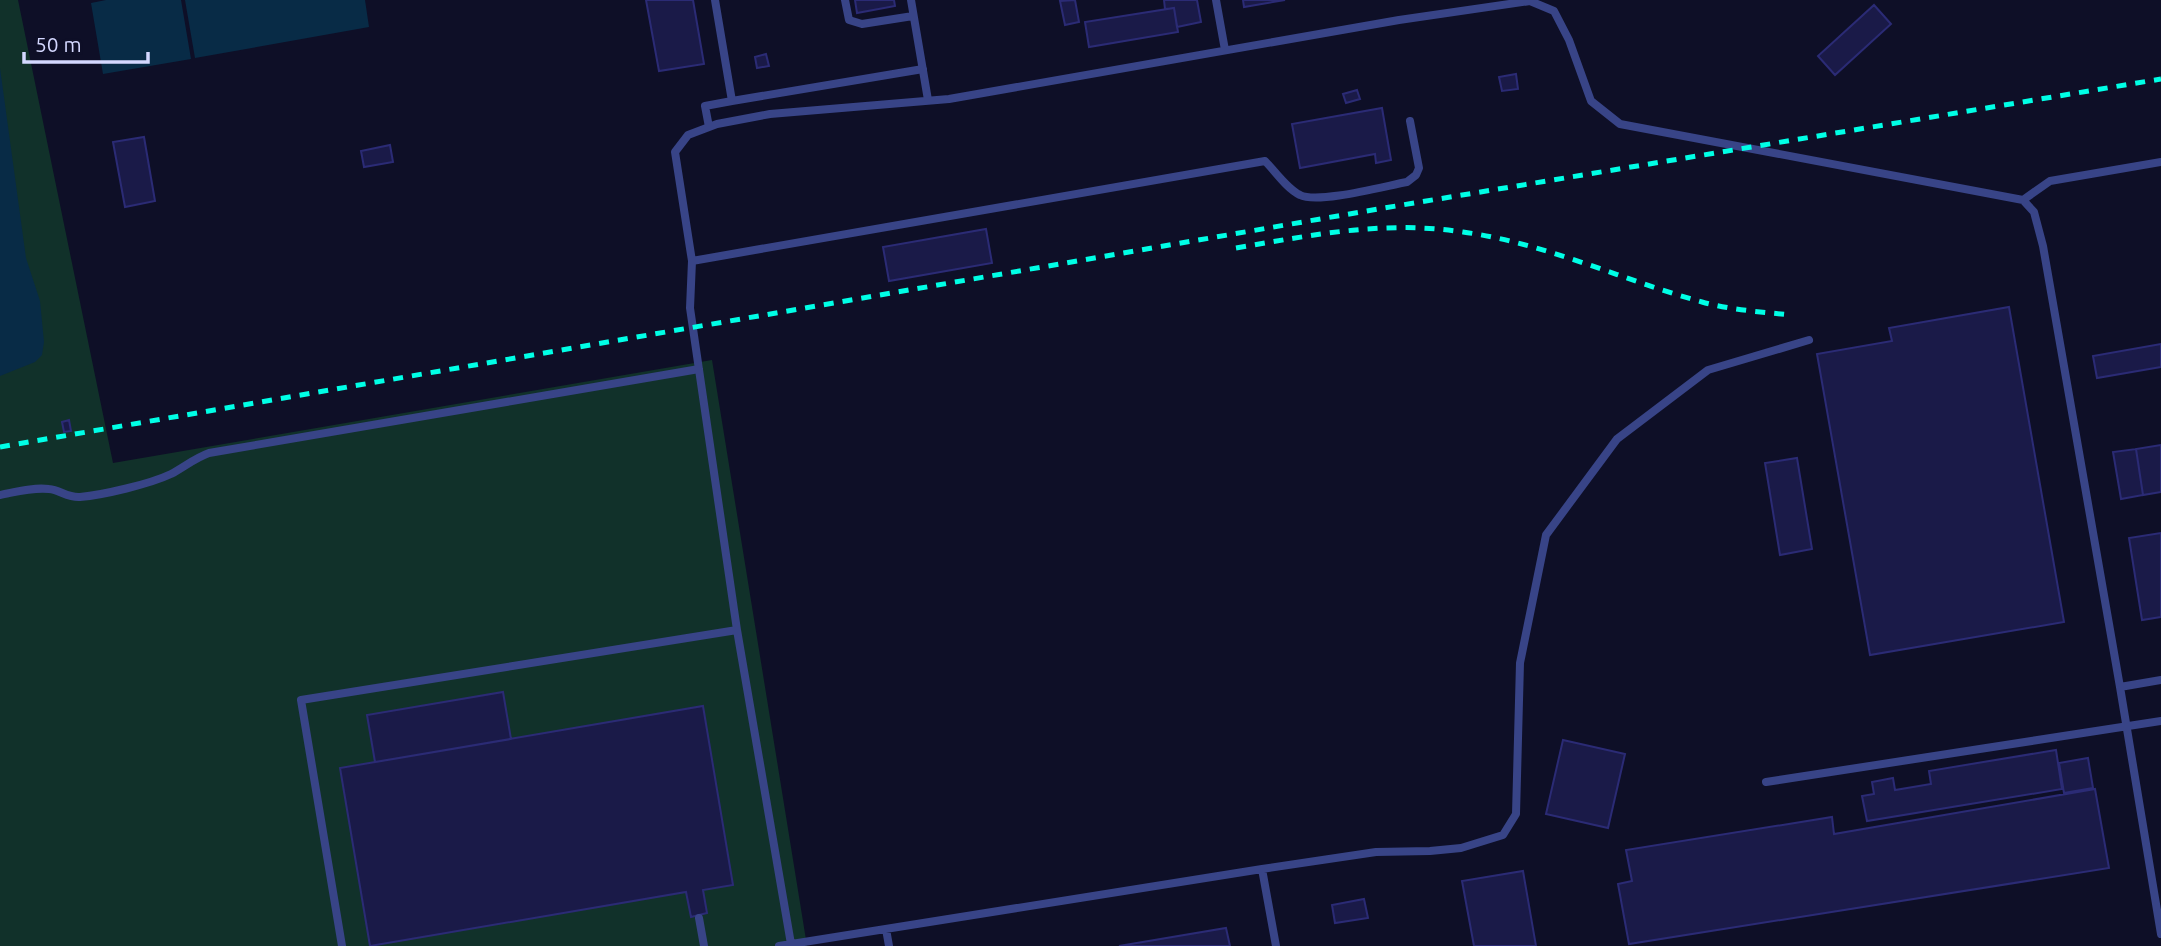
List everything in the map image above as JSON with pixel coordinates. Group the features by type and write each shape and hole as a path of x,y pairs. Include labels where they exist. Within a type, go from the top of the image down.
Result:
{"lane":[{"path":"715,0 732,101"},
{"path":"845,0 849,20 862,24 914,16"},
{"path":"911,0 928,100"},
{"path":"1216,0 1225,51"},
{"path":"791,944 737,630 690,308 692,261 675,152 688,135 709,127 770,114 928,100 1399,20 1530,1 1554,11 1569,40 1591,101 1620,124 2023,200 2034,212 2043,246 2161,934"},
{"path":"709,127 705,106 923,69"},
{"path":"692,261 1265,161 1296,194 1305,197 1321,197 1407,181 1416,175 1419,168 1410,121"},
{"path":"2023,200 2050,181 2161,162"},
{"path":"779,946 1376,852 1461,848 1503,835 1516,814 1520,663 1546,535 1617,439 1708,370 1809,340"},
{"path":"0,495 39,488 53,489 69,496 102,493 150,482 209,453 699,369"},
{"path":"342,946 301,700 737,630"},
{"path":"2120,687 2161,680"},
{"path":"1766,782 2161,721"},
{"path":"1262,869 1276,946"},
{"path":"699,918 704,946"},
{"path":"887,929 889,946"}],"green space":[{"path":"0,0 18,0 113,463 712,360 807,946 0,946"}],"water":[{"path":"106,0 181,0 191,59 103,74 91,3"},
{"path":"185,0 365,0 369,27 195,58"},
{"path":"0,68 26,258 40,301 44,342 42,355 35,362 0,376"}],"building":[{"path":"646,0 693,0 704,64 659,71"},
{"path":"855,0 894,0 895,6 857,13"},
{"path":"1075,0 1079,22 1065,25 1060,1"},
{"path":"1164,0 1197,0 1201,22 1177,27 1174,8 1165,9"},
{"path":"1243,0 1285,0 1244,7"},
{"path":"1874,5 1891,24 1835,75 1818,56"},
{"path":"1174,8 1178,32 1089,47 1085,22"},
{"path":"766,54 769,66 757,68 755,57"},
{"path":"1516,74 1518,89 1502,91 1499,77"},
{"path":"1357,90 1360,99 1346,103 1343,94"},
{"path":"1382,108 1391,160 1376,163 1375,154 1300,168 1292,124"},
{"path":"144,137 155,201 125,207 113,142"},
{"path":"390,145 393,162 364,167 361,151"},
{"path":"986,229 992,263 889,281 883,247"},
{"path":"2009,307 2064,622 1870,655 1817,354 1892,341 1889,328"},
{"path":"2161,344 2161,367 2097,378 2093,356"},
{"path":"69,420 71,431 64,432 62,422"},
{"path":"2161,445 2161,492 2143,495 2136,449"},
{"path":"2136,449 2143,495 2121,499 2113,452"},
{"path":"1797,458 1812,549 1780,555 1765,463"},
{"path":"2161,533 2161,617 2142,620 2129,538"},
{"path":"503,692 511,739 375,762 367,715"},
{"path":"703,706 733,885 703,890 707,913 691,917 686,892 370,946 340,768"},
{"path":"1563,740 1625,754 1608,828 1546,814"},
{"path":"2056,750 2062,789 1867,821 1862,796 1874,794 1872,782 1893,778 1895,790 1931,784 1929,771"},
{"path":"2088,758 2093,788 2064,793 2059,763"},
{"path":"2095,789 2109,868 1629,944 1618,884 1632,881 1626,850 1832,817 1834,834"},
{"path":"1523,871 1536,946 1474,946 1462,881"},
{"path":"1364,899 1368,918 1335,923 1332,905"},
{"path":"1226,928 1230,946 1119,946"}],"railway":[{"path":"0,447 1378,209 2161,79"},
{"path":"1236,248 1377,228 1463,232 1524,244 1702,302 1735,309 1791,315"}]}
